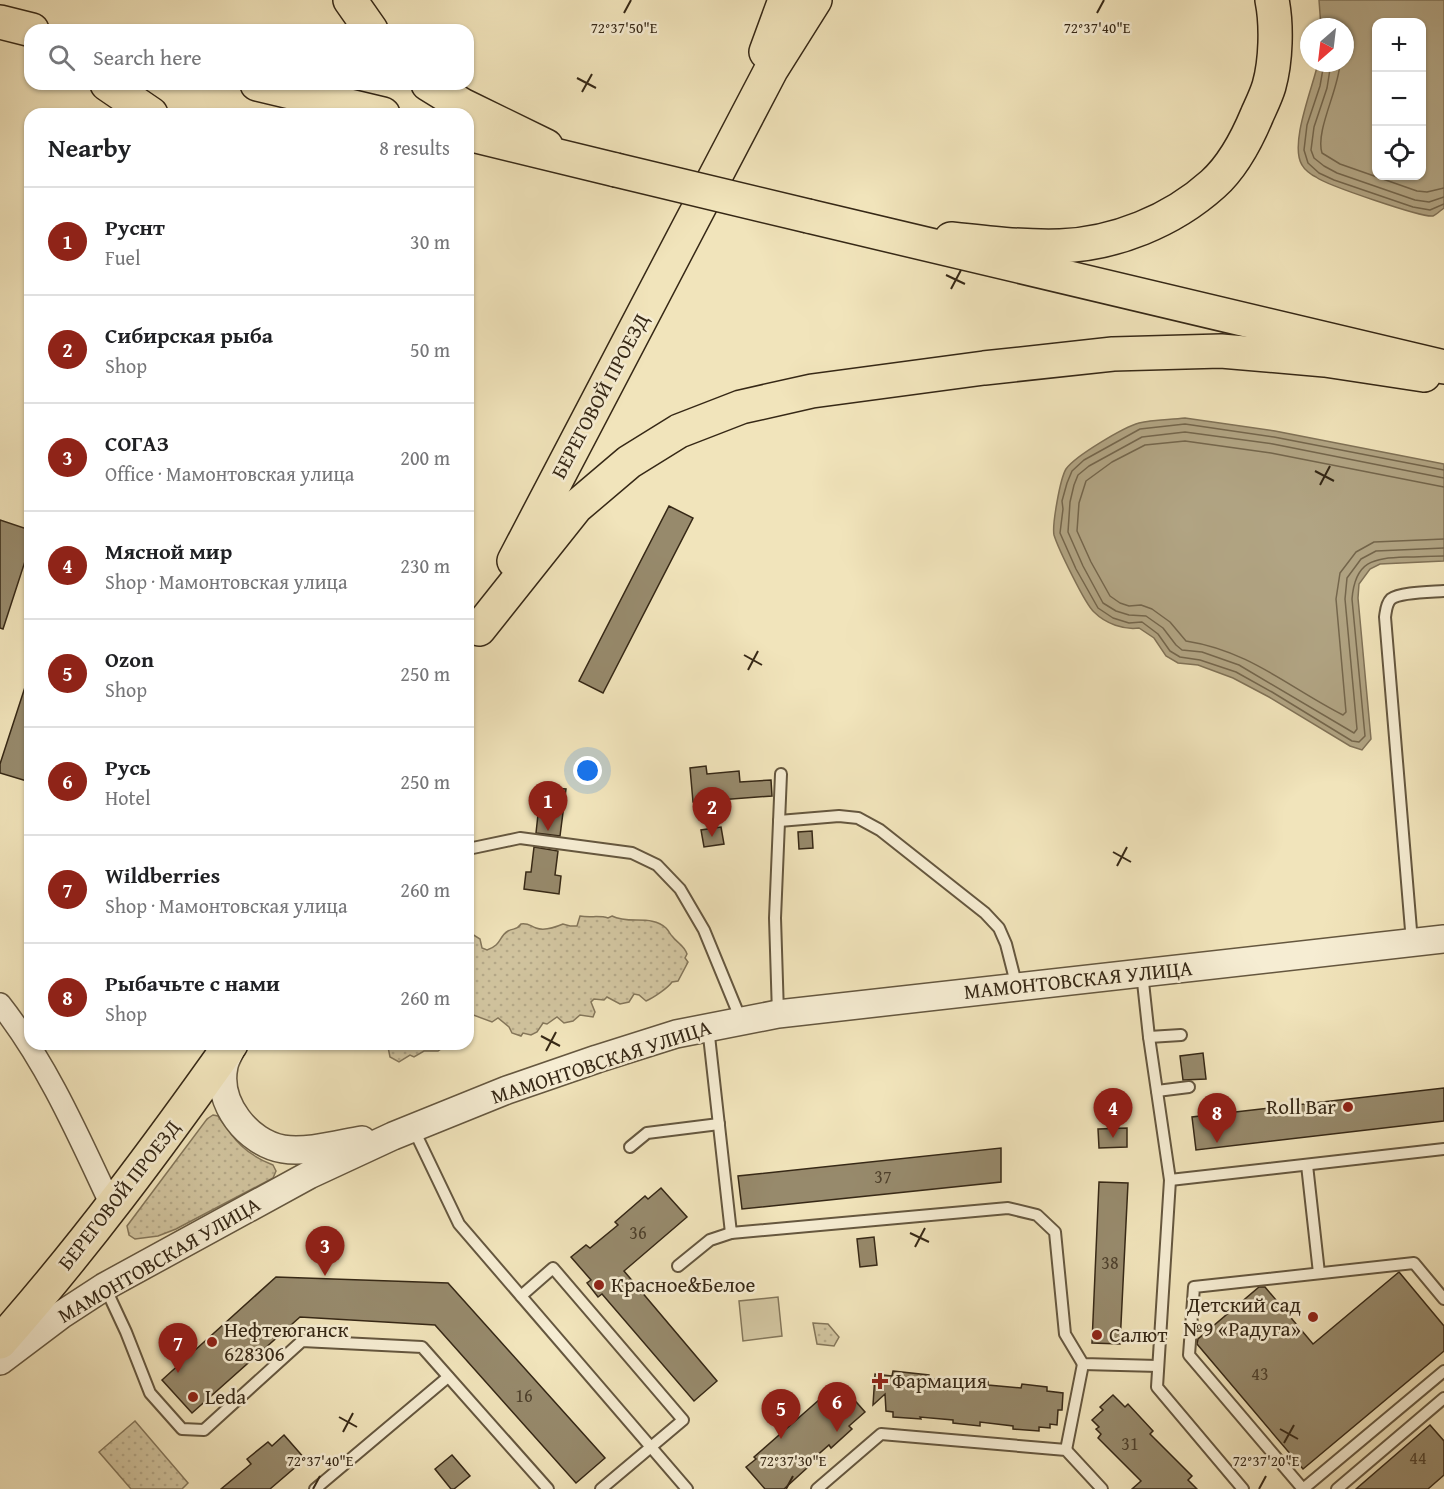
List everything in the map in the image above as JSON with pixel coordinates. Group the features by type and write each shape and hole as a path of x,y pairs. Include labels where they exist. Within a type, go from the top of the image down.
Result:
{"main road":[{"path":"351,0 366,24"},
{"path":"732,142 785,0"},
{"path":"732,142 807,0"},
{"path":"771,70 815,0"},
{"path":"869,230 1009,245 1062,246 1114,237 1144,227 1181,209 1215,183 1235,158 1252,128 1269,86 1275,54 1272,0"},
{"path":"0,22 24,28"},
{"path":"0,35 24,43"},
{"path":"116,90 142,108"},
{"path":"283,90 358,108"},
{"path":"438,90 468,108"},
{"path":"474,111 575,160"},
{"path":"474,135 1444,367"},
{"name":"БЕРЕГОВОЙ ПРОЕЗД","path":"474,637 732,142"},
{"path":"474,638 576,507 629,462 679,431 741,407 812,391 984,368 1113,354 1221,351 1325,360 1444,379"},
{"name":"БЕРЕГОВОЙ ПРОЕЗД","path":"0,1342 43,1293 112,1207 228,1050"}],"street":[{"name":"МАМОНТОВСКАЯ УЛИЦА","path":"0,1361 61,1315 104,1287 309,1174 403,1131 507,1090 675,1034 778,1014 1444,939"},
{"path":"0,1004 24,1037"},
{"path":"32,1050 52,1084 112,1207"},
{"path":"230,1050 224,1066 223,1085 229,1106 240,1123 265,1144 285,1150 307,1149 403,1131"}],"lane":[{"path":"1412,943 1385,617 1386,607 1391,599 1401,595 1444,591"},
{"path":"778,1014 775,918 781,774"},
{"path":"780,821 839,816 858,818 880,830 985,913 999,928 1006,944 1017,987"},
{"path":"474,848 520,838 632,853 657,865 680,889 704,930 741,1020"},
{"path":"1142,973 1170,1180 1157,1387 1243,1489"},
{"path":"708,1027 730,1233"},
{"path":"1149,1037 1181,1035"},
{"path":"1157,1091 1189,1087"},
{"path":"630,1147 647,1132 719,1124"},
{"path":"403,1131 459,1224 687,1489"},
{"path":"1170,1180 1444,1149"},
{"path":"1307,1165 1319,1273"},
{"path":"678,1266 710,1240 730,1233 1008,1208 1037,1215 1055,1232 1065,1334 1083,1364 1066,1450"},
{"path":"521,1296 550,1263 683,1420 602,1489"},
{"path":"1444,1299 1414,1263 1194,1287 1189,1355 1303,1489 1444,1371"},
{"path":"104,1287 126,1332 150,1393 182,1429 204,1430 302,1341 422,1347 548,1489"},
{"path":"1083,1364 1158,1366"},
{"path":"315,1489 448,1377"},
{"path":"1337,1489 1444,1398"},
{"path":"817,1489 881,1434 1066,1450 1102,1489"}],"shaded area":[{"path":"580,916 608,918 612,916 626,920 654,921 667,929 684,948 688,962 678,981 672,982 660,993 646,1001 634,994 629,1002 620,1004 607,997 604,1000 594,999 591,1002 595,1012 593,1017 580,1015 573,1021 564,1023 557,1017 547,1024 543,1023 537,1032 531,1035 523,1033 521,1036 512,1033 509,1027 498,1018 492,1022 474,1015 474,935 480,939 482,948 487,950 495,946 505,933 521,924 543,929 563,924 577,926"},
{"path":"389,1050 439,1050 424,1051 414,1057 410,1055 399,1062 390,1057"},
{"path":"213,1115 218,1116 235,1140 248,1151 273,1165 276,1171 273,1178 176,1229 158,1236 135,1239 129,1235 127,1226 207,1119"},
{"path":"778,1297 782,1336 743,1341 739,1301"},
{"path":"813,1323 828,1324 839,1337 834,1346 817,1344"},
{"path":"135,1421 188,1483 182,1489 131,1489 99,1452"}],"water":[{"path":"1319,0 1444,0 1444,208 1433,216 1412,212 1337,187 1312,175 1302,165 1299,156 1298,144 1303,115 1315,72 1354,72 1354,18 1320,18"},
{"path":"1185,418 1275,431 1444,464 1444,561 1380,564 1370,569 1359,584 1358,598 1371,739 1362,750 1350,746 1233,678 1198,665 1178,663 1166,656 1154,638 1139,628 1127,628 1104,620 1094,612 1078,588 1054,535 1057,502 1066,469 1089,450 1139,423"}],"building":[{"path":"669,506 693,518 603,693 579,681"},
{"path":"0,520 24,528 24,564 3,629 0,628"},
{"path":"24,690 24,780 0,773 0,764"},
{"path":"706,766 707,774 739,771 740,782 771,780 772,796 693,802 690,768"},
{"path":"541,787 566,789 560,836 536,833"},
{"path":"721,827 724,844 704,847 701,830"},
{"path":"812,831 813,848 799,849 798,832"},
{"path":"534,847 558,851 555,875 561,876 559,894 524,889 526,872 531,872"},
{"path":"1203,1053 1206,1079 1183,1080 1180,1056"},
{"path":"1444,1088 1444,1121 1196,1150 1192,1117"},
{"path":"1127,1128 1127,1147 1099,1148 1098,1129"},
{"path":"1001,1148 1001,1182 742,1209 738,1176"},
{"path":"1099,1182 1128,1183 1120,1344 1092,1343"},
{"path":"661,1188 687,1217 624,1271 717,1381 694,1401 602,1294 598,1297 587,1283 591,1280 571,1257 586,1245 590,1248 618,1225 615,1222 645,1196 648,1199"},
{"path":"874,1237 877,1265 860,1267 857,1239"},
{"path":"1399,1272 1444,1326 1444,1351 1303,1469 1197,1344 1198,1339 1259,1287 1265,1287 1313,1344"},
{"path":"276,1277 448,1283 605,1458 576,1483 435,1325 300,1317 192,1413 162,1380"},
{"path":"893,1371 929,1375 929,1379 961,1382 961,1379 988,1381 988,1385 1021,1388 1022,1384 1047,1387 1047,1391 1063,1393 1062,1410 1058,1410 1057,1425 1050,1424 1050,1428 1039,1427 1039,1431 1013,1429 1013,1426 980,1422 980,1426 953,1423 953,1420 893,1417 893,1412 886,1411 885,1394 873,1405 875,1374 892,1376"},
{"path":"843,1387 865,1412 849,1426 852,1429 831,1448 829,1445 805,1466 807,1468 784,1489 765,1489 746,1467 756,1459 754,1457 828,1392 832,1397"},
{"path":"1113,1395 1125,1407 1128,1404 1153,1431 1150,1434 1192,1476 1188,1480 1197,1489 1132,1489 1141,1481 1098,1438 1101,1434 1096,1429 1099,1427 1092,1420 1103,1410 1100,1407"},
{"path":"1430,1425 1444,1441 1444,1475 1428,1489 1356,1489"},
{"path":"284,1435 305,1459 270,1489 221,1489 251,1464 247,1459 268,1442 272,1446"},
{"path":"452,1455 470,1476 454,1489 451,1489 435,1469"}],"place":[{"name":"Руснт","path":"548,831"},
{"name":"Сибирская рыба","path":"712,837"},
{"name":"Roll Bar","path":"1348,1107"},
{"name":"Мясной мир","path":"1113,1138"},
{"name":"Рыбачьте с нами","path":"1217,1143"},
{"name":"СОГАЗ","path":"325,1276"},
{"name":"Красное&Белое","path":"599,1285"},
{"name":"Детский сад №9 «Радуга»","path":"1313,1317"},
{"name":"Салют","path":"1097,1335"},
{"name":"Нефтеюганск 628306","path":"212,1342"},
{"name":"Wildberries","path":"178,1373"},
{"name":"Фармация","path":"880,1381"},
{"name":"Leda","path":"193,1397"},
{"name":"Русь","path":"837,1432"},
{"name":"Ozon","path":"781,1439"}]}
